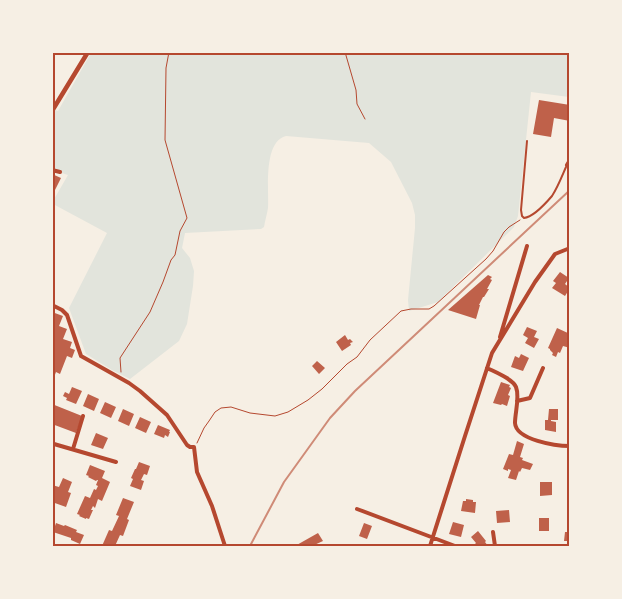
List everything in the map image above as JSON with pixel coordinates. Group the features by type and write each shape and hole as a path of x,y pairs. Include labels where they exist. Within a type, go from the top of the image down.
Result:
{"street":[{"path":"52,111 88,52"},
{"path":"567,165 570,160"},
{"path":"52,170 60,172"},
{"path":"498,344 527,246"},
{"path":"430,546 492,353 535,282 555,254 570,248"},
{"path":"52,305 67,315 81,356 140,391 167,415 187,445 194,447 198,472 225,546"},
{"path":"487,368 512,381 517,388 515,424 518,430 540,442 570,446"},
{"path":"517,401 530,398 543,368"},
{"path":"73,449 83,416"},
{"path":"52,447 54,444 116,462"},
{"path":"357,509 455,546"},
{"path":"493,532 495,546"}],"lane":[{"path":"528,141 521,210 524,218 533,215 552,195 567,165"}],"path":[{"path":"117,377 121,371 120,358 150,312 171,260 175,255 180,231 187,218 165,140 166,68 169,52"},
{"path":"299,53 310,52"},
{"path":"345,52 356,90 357,104 365,119"},
{"path":"194,447 215,412 222,408 231,407 250,413 276,416 288,412 308,400 357,357 370,340 402,312 411,309 429,309 440,301 486,259 508,227 524,218"}],"shaded area":[{"path":"91,53 569,53 569,97 531,92 518,216 514,227 438,302 409,311 408,300 415,215 412,203 391,162 369,143 286,136 279,140 270,156 268,208 264,227 261,229 185,233 182,248 190,258 194,271 187,324 179,341 130,379 86,354 69,308 107,233 53,204 68,175 53,170 52,109 58,111"}],"building":[{"path":"539,100 570,105 570,121 554,118 551,137 533,134"},
{"path":"52,174 61,178 52,196"},
{"path":"560,272 569,278 565,284 570,288 565,296 552,288 556,283 553,281"},
{"path":"488,275 492,277 490,279 492,280 479,305 476,319 448,310"},
{"path":"52,312 63,316 59,326 67,329 63,339 72,342 70,348 75,350 72,358 67,356 60,374 56,372 53,380 52,336 55,330 52,329"},
{"path":"527,327 537,331 534,337 539,339 534,348 525,343 528,338 523,335"},
{"path":"557,328 570,334 570,348 563,346 556,357 552,355 553,353 548,348"},
{"path":"345,335 348,340 350,339 353,342 342,351 336,342"},
{"path":"521,354 529,358 523,371 511,367 515,356 519,358"},
{"path":"317,361 325,368 319,374 312,366"},
{"path":"501,382 510,385 509,387 511,388 507,406 493,403"},
{"path":"72,387 82,391 76,404 66,400 67,398 63,396 65,392 69,394"},
{"path":"88,394 99,399 94,411 83,406"},
{"path":"105,402 116,407 111,418 100,413"},
{"path":"52,404 82,416 76,433 52,424"},
{"path":"123,409 134,414 129,426 118,421"},
{"path":"549,409 558,409 558,420 551,420 556,422 556,432 545,430 545,420 548,420"},
{"path":"140,417 151,422 146,433 135,428"},
{"path":"158,425 170,430 168,437 165,435 164,438 154,434"},
{"path":"96,433 108,438 103,449 91,445"},
{"path":"517,441 524,444 520,457 523,458 522,460 533,464 530,470 522,468 516,480 508,478 511,470 503,469 509,454 513,455"},
{"path":"139,462 150,466 147,475 144,474 141,480 144,481 141,490 130,486 133,479 131,478"},
{"path":"90,465 105,471 102,478 110,482 102,501 98,499 95,508 93,506 91,510 93,510 89,519 86,519 77,514 85,496 90,498 94,489 96,490 98,486 96,485 98,480 96,481 86,475"},
{"path":"63,478 72,482 68,492 71,493 66,507 52,502 52,485 59,487"},
{"path":"540,482 552,482 552,495 540,496"},
{"path":"123,498 134,502 123,536 120,535 115,546 102,546 109,530 112,531 119,516 116,515"},
{"path":"466,499 476,502 475,513 461,511 463,501 466,501"},
{"path":"509,510 510,522 497,523 496,511"},
{"path":"539,518 549,518 549,531 539,531"},
{"path":"453,522 464,525 461,537 449,534"},
{"path":"56,523 77,530 76,532 84,535 80,544 71,540 71,538 53,532"},
{"path":"364,523 372,526 367,539 359,536"},
{"path":"478,531 488,546 478,546 475,544 471,537"},
{"path":"565,532 570,532 570,541 564,541"},
{"path":"318,533 323,541 312,546 295,546"}],"railway":[{"path":"250,546 284,482 330,418 355,391 570,190"}]}
